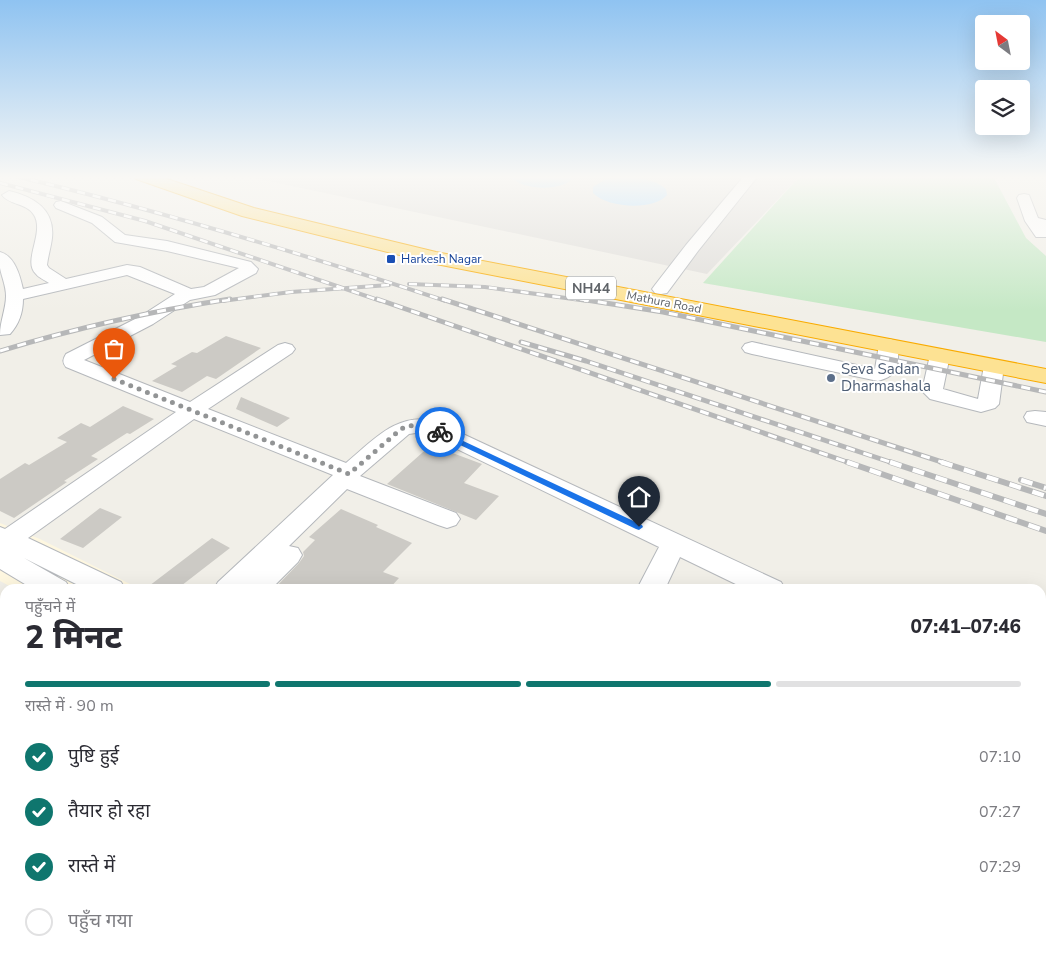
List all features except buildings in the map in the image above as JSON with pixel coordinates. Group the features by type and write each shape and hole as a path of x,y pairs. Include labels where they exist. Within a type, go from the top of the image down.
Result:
{"highway":[{"name":"Mathura Road","path":"284,221 436,258 1046,376"},
{"name":"Mathura Road","path":"333,221 447,249 1046,361"}],"street":[{"path":"45,221 46,225 39,264 42,271 64,285"},
{"path":"98,221 120,239 167,246 245,265 250,269 209,291 184,296 147,320 72,361 82,367 192,410 447,518"},
{"path":"661,289 715,221"},
{"path":"0,257 11,273 14,296 11,320 9,325 3,330"},
{"path":"14,296 127,270 179,290 185,293 184,296"},
{"path":"752,348 878,375 886,371 889,345"},
{"path":"2,544 192,410 285,349"},
{"path":"940,355 932,392 937,395 981,406 988,404 994,366"},
{"path":"233,584 346,476 401,429 416,425 427,426 760,584"},
{"path":"2,544 50,584"},
{"path":"2,544 99,584"},
{"path":"654,584 674,544"},
{"path":"259,584 289,555"}],"shaded area":[{"path":"456,221 758,221 707,274"},
{"path":"0,523 40,539 130,584 6,584 0,581"}],"green space":[{"path":"759,221 1017,221 1026,238 1046,256 1046,342 703,283"}],"railway":[{"path":"144,221 343,288"},
{"path":"184,221 446,301"},
{"path":"409,284 485,287 588,301"},
{"path":"343,288 389,285"},
{"path":"222,301 291,292 343,288"},
{"path":"343,288 381,301"},
{"path":"0,351 114,321 230,299"},
{"path":"377,299 850,463"},
{"path":"442,299 945,463"},
{"path":"580,299 663,312 1046,392"},
{"path":"521,342 586,361 893,463"},
{"path":"847,462 1046,531"},
{"path":"941,462 1046,496"},
{"path":"893,463 1046,514"},
{"path":"1021,480 1046,488"}],"way so far":[{"path":"114,379 349,474 401,429 416,425 427,426 440,432"}],"place":[{"name":"Harkesh Nagar","path":"391,259"},
{"name":"Seva Sadan Dharmashala","path":"831,378"}],"route":[{"path":"440,432 639,527"}]}
